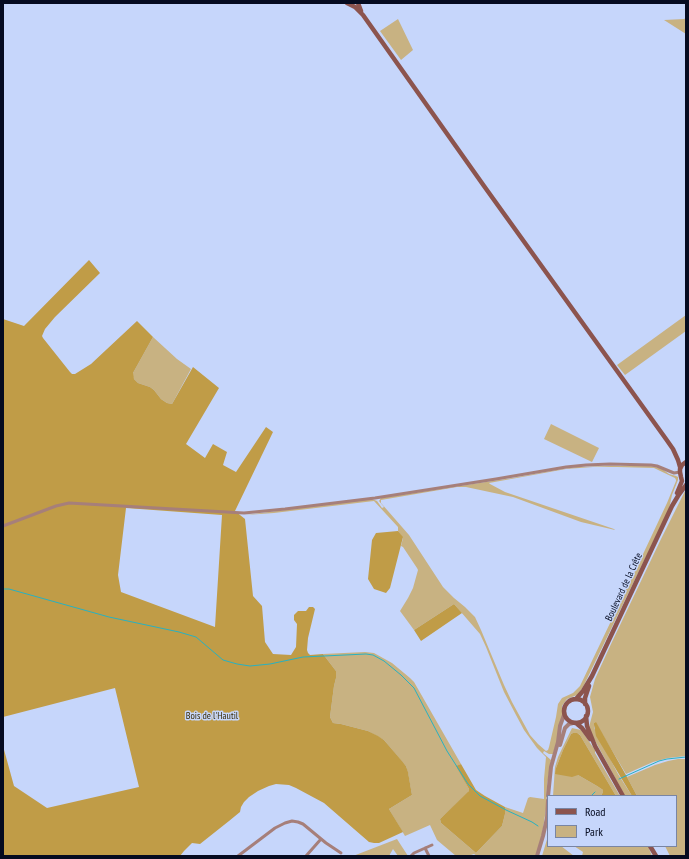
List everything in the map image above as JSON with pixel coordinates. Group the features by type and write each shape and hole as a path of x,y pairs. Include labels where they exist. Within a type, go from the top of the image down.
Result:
{"main road":[{"path":"347,3 363,15 673,449 686,462 683,464 680,472"},
{"path":"358,3 363,15"},
{"path":"673,449 678,460 680,472 686,480"},
{"name":"Boulevard de la Crête","path":"576,699 592,676 672,506 681,484 680,472"},
{"name":"Boulevard de la Crête","path":"672,506 686,484"},
{"name":"Boulevard de la Crête","path":"585,704 586,695 592,676"},
{"path":"574,723 581,722 588,711 585,704 576,699 567,703 564,709 564,715 568,720 582,728 595,746 622,795"},
{"path":"586,716 587,726 595,746"},
{"path":"651,847 656,856"}],"street":[{"path":"3,526 56,506 69,503 244,513 383,497 586,465 651,465 674,473 680,472"},
{"path":"549,795 551,767 558,742 560,726 564,715"},
{"path":"549,795 553,764 563,732 567,725 574,723"},
{"path":"538,856 547,818"},
{"path":"238,856 269,832 281,825 295,821 303,824 333,849 341,853"},
{"path":"538,856 547,827"},
{"path":"308,855 321,839"},
{"path":"411,856 414,853 432,845"},
{"path":"425,848 429,856"}],"green space":[{"path":"686,18 686,34 664,20 684,19"},
{"path":"398,19 413,50 401,60 380,31"},
{"name":"Bois de l'Hautil","path":"89,260 100,273 55,317 45,329 42,336 72,374 75,374 91,364 137,321 153,337 133,373 134,379 138,383 150,387 161,399 172,404 193,367 219,388 186,444 205,458 213,444 227,452 223,465 236,472 266,427 273,432 235,511 245,519 253,596 262,606 265,642 273,654 291,655 296,647 297,624 294,620 294,615 298,611 306,611 309,607 313,607 315,609 308,638 307,650 310,655 323,654 336,671 330,717 333,723 368,731 378,736 384,740 406,766 412,795 389,809 403,832 379,843 369,842 324,803 289,785 276,784 258,791 249,797 241,807 240,812 200,844 192,843 180,856 3,856 3,746 14,786 47,808 139,787 115,688 3,717 3,319 24,326","holes":["126,508 222,515 215,627 121,592 118,575"]},
{"path":"686,315 686,331 625,375 617,365"},
{"path":"153,337 177,359 191,369 172,404 161,399 154,390 138,383 133,377 133,373"},
{"path":"551,424 599,448 592,462 544,439"},
{"path":"650,466 661,468 669,474 678,477 678,480 672,495 669,509 584,685 577,695 567,699 562,706 562,717 553,754 549,754 544,751 543,753 551,760 542,835 536,856 477,856 474,854 468,856 456,856 437,840 430,825 405,836 389,809 412,795 406,766 384,740 368,731 333,723 330,717 336,671 323,654 374,653 392,663 414,682 461,764 457,766 469,789 468,793 440,819 441,823 476,853 502,826 505,807 523,813 528,798 544,799 546,757 537,748 524,730 504,692 480,634 454,604 414,630 400,611 413,588 418,570 401,546 403,538 398,531 398,527 374,501 245,515 372,499 377,501 382,508 384,507 379,501 381,498 576,467","holes":["617,467 654,468 675,478 676,481 580,686 573,693 562,698 558,704 549,747 546,751 530,735 512,702 475,617 443,587 409,535 381,503 381,500 457,487 466,487 513,497 581,522 615,530 505,492 489,483 566,469"]},
{"path":"686,489 686,756 668,758 653,762 626,774 595,722 594,728 618,774 631,795 624,795 589,727 593,712 590,697 595,679"},
{"path":"398,531 403,537 390,588 386,593 374,589 368,579 372,540 376,533"},
{"path":"454,604 462,613 421,641 414,630"},
{"path":"596,722 636,795 631,795 596,736 594,723"},
{"path":"572,728 581,730 595,750 595,753 619,795 615,795 580,735 573,733 571,734 563,750 556,768 578,775 603,790 603,792 602,795 553,795 555,767 558,757"},
{"path":"577,733 580,735 615,795 602,795 603,790 578,775 572,777 555,774 563,750 571,734"},
{"path":"686,759 686,856 670,856 666,847 677,847 677,795 636,795 627,777 668,761"},
{"path":"461,764 476,790 505,807 502,826 476,853 441,823 440,819 469,791 456,766"},
{"path":"397,839 408,856 398,856 393,849 389,856 353,856"},
{"path":"547,839 547,847 562,847 574,856 542,856"},
{"path":"576,847 648,847 652,856 582,856 583,852"}],"waterway":[{"path":"3,589 9,589 109,617 196,637 223,660 237,664 250,666 270,664 303,657 373,655 384,661 414,688 447,751 468,784 480,796 538,826"},
{"path":"619,779 659,761 686,757"},
{"path":"592,795 595,792"}]}
